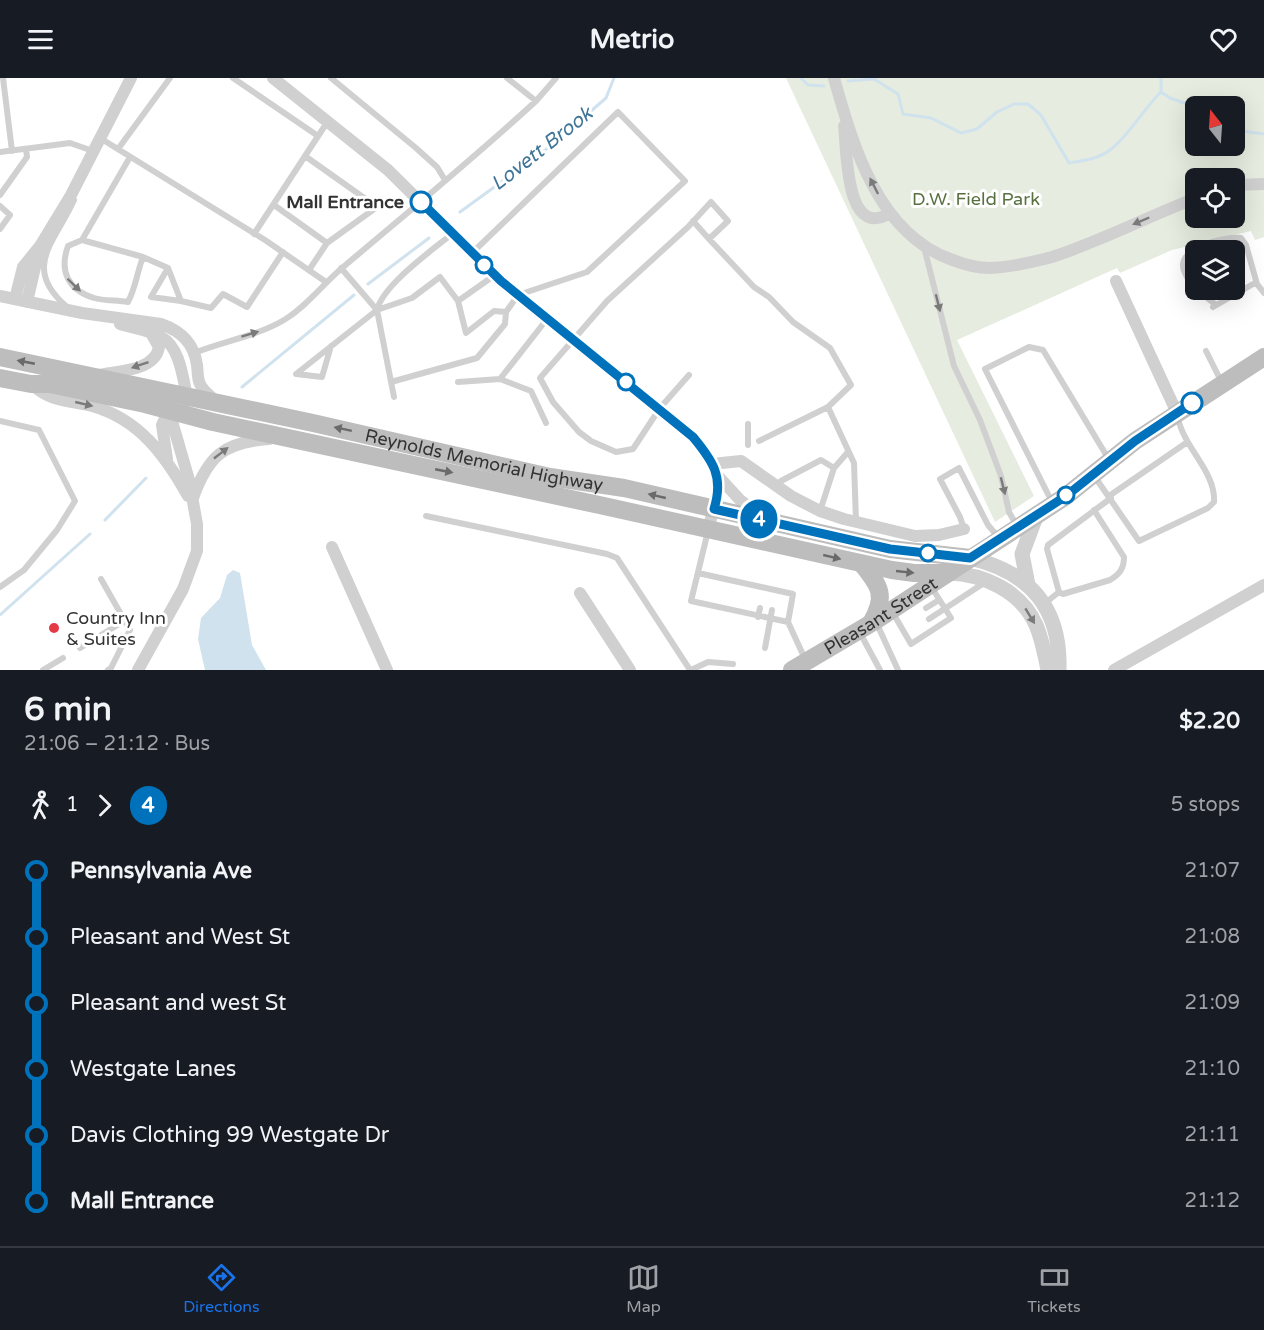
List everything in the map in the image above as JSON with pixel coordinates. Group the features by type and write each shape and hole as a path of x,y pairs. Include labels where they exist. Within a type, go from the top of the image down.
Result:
{"main road":[{"name":"Reynolds Memorial Highway","path":"0,357 94,376 288,438 862,564 908,573 948,573"},
{"name":"Pleasant Street","path":"803,668 868,625 899,619 934,592 948,573 1053,504 1177,413 1264,357"},
{"name":"Reynolds Memorial Highway","path":"0,378 31,384 50,384 145,404 164,400 191,406 217,402 550,477 610,486 897,550 970,558"},
{"path":"862,564 874,578 880,593 879,609 868,625"}],"street":[{"path":"21,301 40,246 71,195 130,78"},
{"path":"273,78 388,171 518,295 693,437 715,469 744,503 769,522"},
{"path":"834,78 839,98 867,172 890,213 905,232 924,246 942,256 970,266 990,268 1016,265 1052,256 1185,202"},
{"path":"839,98 848,176 856,204 869,219 880,219 890,213"},
{"path":"1245,185 1264,184"},
{"path":"1116,281 1177,413"},
{"path":"0,296 76,312 167,326 185,337 194,353 203,390 217,402"},
{"path":"76,312 163,337 172,346 191,406"},
{"path":"94,376 140,366 154,358 159,351 159,345 150,333"},
{"path":"191,406 198,377"},
{"path":"31,384 47,395 93,406 120,416 144,435 168,461 192,502"},
{"path":"164,400 162,425 168,461"},
{"path":"141,669 194,564 198,538 189,480 164,400"},
{"path":"192,502 205,469 222,451 244,441 288,438"},
{"path":"715,469 739,461 777,488 820,511 856,522 915,536 939,535 964,529"},
{"path":"708,529 718,494 715,469"},
{"path":"1028,585 1022,554 1037,514"},
{"path":"332,547 387,670"},
{"path":"970,558 998,566 1028,585 1044,604 1057,632 1059,670"},
{"path":"948,573 964,574 987,581 1011,594 1031,615 1048,670"},
{"path":"1114,670 1264,585"},
{"path":"580,593 630,670"}],"lane":[{"path":"3,78 12,151"},
{"path":"118,149 170,78"},
{"path":"233,78 318,136"},
{"path":"331,78 416,148 437,167 445,180"},
{"path":"507,78 536,101"},
{"path":"194,353 262,331 278,323 316,294 341,268 421,202 536,101 556,78"},
{"path":"391,382 477,358 506,324 506,312 518,295 587,272 686,181 618,112 472,253"},
{"path":"254,234 328,122"},
{"path":"100,138 283,252 326,282"},
{"path":"0,152 70,143 94,151"},
{"path":"0,195 27,157 26,149"},
{"path":"305,156 377,207 327,243 309,270"},
{"path":"130,157 82,240 68,246 63,259 67,278 76,290 96,298 128,302 134,290 143,256"},
{"path":"76,312 47,285 44,267 47,248 78,192 81,174"},
{"path":"689,375 660,408 633,449 616,452 591,441 579,432 553,402 540,378 607,301 711,202 728,221 710,239"},
{"path":"274,205 327,243"},
{"path":"0,206 10,215 0,229"},
{"path":"693,220 754,287 770,297 793,322 830,348 851,385 828,407 759,441"},
{"path":"376,310 384,293 452,234"},
{"path":"1224,240 1235,237 1243,240"},
{"path":"82,240 143,256 168,268 181,301"},
{"path":"1245,243 1257,284 1264,293"},
{"path":"924,246 954,366 980,420 1001,476 1009,512 1018,527"},
{"path":"168,268 151,297 211,308 223,294 247,307 283,252"},
{"path":"1185,256 1181,261 1185,273"},
{"path":"341,268 376,310 394,397"},
{"path":"458,301 495,275"},
{"path":"331,346 322,377 296,374 322,353 376,310 412,298 440,278 458,301 466,333 494,311 506,312"},
{"path":"1245,287 1257,284"},
{"path":"1208,300 1215,306 1225,300"},
{"path":"500,379 547,319"},
{"path":"1053,504 985,369 1029,346 1043,350 1110,461"},
{"path":"1206,351 1222,383"},
{"path":"458,382 500,379 531,391 546,423"},
{"path":"828,407 854,463 856,522"},
{"path":"1092,475 1110,497 1139,541 1208,508 1214,502 1215,491 1186,443 1180,430 1177,413"},
{"path":"0,421 39,430 75,501 57,530 24,570 0,587"},
{"path":"748,424 748,446"},
{"path":"1059,592 1047,549 1048,544 1186,443"},
{"path":"820,511 834,468 848,452"},
{"path":"777,488 781,481 821,460 834,468"},
{"path":"964,529 940,479 959,468 988,525 1000,539"},
{"path":"1059,592 1063,594 1110,580 1117,576 1124,565 1124,557 1094,510"},
{"path":"426,516 608,554 617,558 691,670 708,662 733,664"},
{"path":"708,529 691,601 788,622"},
{"path":"698,573 793,594 788,622 803,668"},
{"path":"712,585 715,576"},
{"path":"101,579 130,630 108,670"},
{"path":"725,588 728,579"},
{"path":"929,619 987,581"},
{"path":"738,591 740,582"},
{"path":"750,594 752,585"},
{"path":"762,596 764,588"},
{"path":"775,599 776,590"},
{"path":"926,608 934,592"},
{"path":"899,619 911,644 951,618 934,592"},
{"path":"1044,604 1059,592"},
{"path":"708,605 710,597"},
{"path":"721,608 723,599"},
{"path":"733,611 735,602"},
{"path":"745,614 747,605"},
{"path":"758,616 760,608"},
{"path":"765,648 772,610"},
{"path":"80,648 124,621"},
{"path":"868,625 880,670"},
{"path":"868,625 898,670"},
{"path":"43,670 63,658"}],"green space":[{"name":"D.W. Field Park","path":"786,78 1264,78 1264,237 1255,240 1251,231 1214,240 1185,240 1185,247 1172,250 1120,273 1117,268 957,340 1034,496 995,522"}],"water":[{"path":"233,570 240,573 252,645 266,670 205,670 198,639 201,618 220,598 227,575"}],"waterway":[{"name":"Lovett Brook","path":"460,212 552,145 606,98 614,78"},
{"name":"Lovett Brook","path":"801,78 808,85 824,86"},
{"path":"1161,78 1161,92 1185,103"},
{"name":"Lovett Brook","path":"848,81 874,79 898,94 903,114 931,118 961,133 977,129 997,112 1014,104 1028,104 1041,115 1069,163 1095,158 1110,150 1124,137 1161,92"},
{"path":"1245,131 1264,134"},
{"name":"Lovett Brook","path":"368,284 429,238"},
{"name":"Lovett Brook","path":"242,387 354,295"},
{"name":"Lovett Brook","path":"105,520 146,478"},
{"name":"Lovett Brook","path":"0,615 90,534"}],"bus line":[{"name":"4","path":"421,202 501,281 693,437 708,457 717,475 718,494 714,509 890,549 970,558 1066,496 1135,441 1192,403"}],"place":[{"name":"Mall Entrance","path":"421,202"},
{"name":"Country Inn & Suites","path":"54,628"}]}
